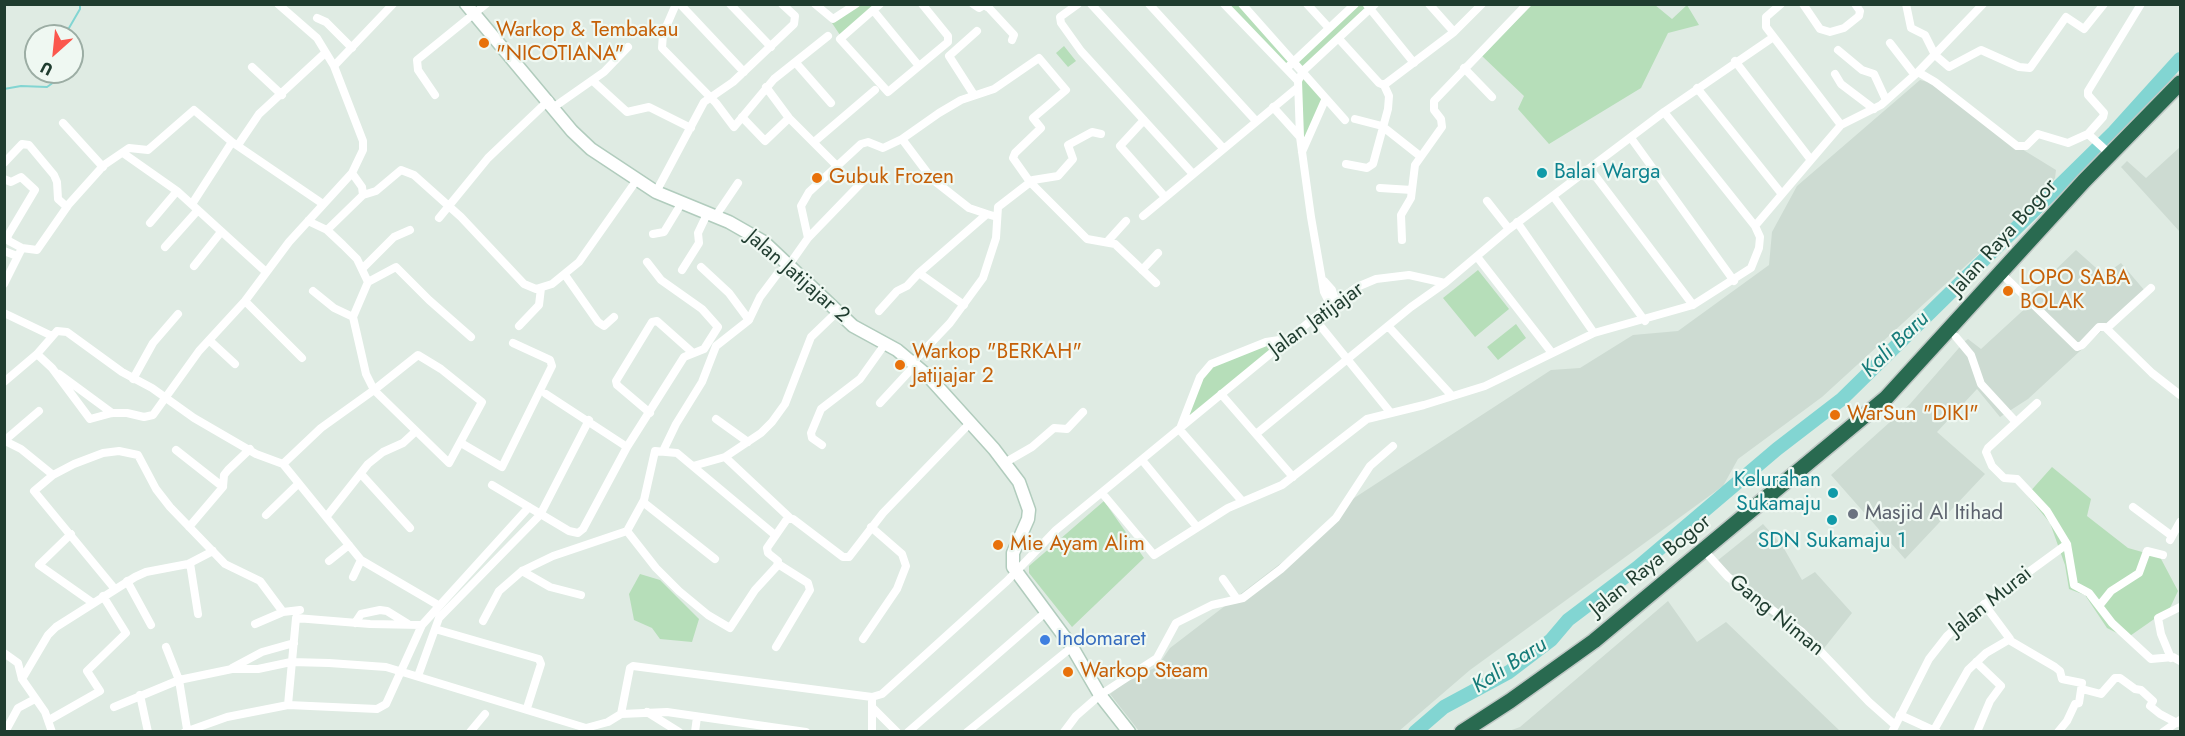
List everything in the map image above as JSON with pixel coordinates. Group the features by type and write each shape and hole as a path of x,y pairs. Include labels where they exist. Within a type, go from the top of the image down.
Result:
{"highway":[{"name":"Jalan Raya Bogor","path":"1475,732 1573,667 1709,556 1900,386 2108,152 2181,82"},
{"name":"Jalan Raya Bogor","path":"1462,732 1594,641 1813,465 1900,399 2090,186 2181,95"}],"street":[{"path":"52,368 87,417 94,419 112,413 150,417 209,340 245,300 308,221 352,173 363,150 363,141 334,66 317,38 278,4"},
{"path":"334,66 393,4"},
{"name":"Jalan Jatijajar 2","path":"466,4 580,140 636,181 681,204 748,231 789,265 853,326 915,363 1005,462 1019,482 1029,510 1029,519 1011,561 1016,572"},
{"path":"435,95 418,70 417,60 486,4"},
{"path":"744,72 678,4 663,34 663,48 710,97 733,127 738,125 766,87 828,36"},
{"path":"730,4 771,47"},
{"path":"657,192 704,102 726,88 796,21 795,16 782,4"},
{"path":"815,4 833,20 856,4"},
{"path":"919,66 876,7 840,39 886,92 919,66 949,39 922,4"},
{"path":"973,4 979,8 984,4 989,8 1014,35 1012,40"},
{"path":"1078,4 1060,17 1061,23 1081,51 1192,174"},
{"path":"1091,4 1223,148"},
{"path":"1149,4 1256,121"},
{"path":"1224,4 1297,85 1301,153 1323,280 1332,290 1334,304"},
{"path":"1242,4 1293,62 1303,70 1324,100 1345,120"},
{"path":"1307,4 1329,28"},
{"path":"1284,70 1355,4"},
{"path":"1429,4 1454,32"},
{"path":"1401,240 1401,215 1412,190 1415,165 1442,127 1441,119 1434,110 1434,101 1527,4"},
{"path":"1781,4 1765,21 1772,38 1841,125"},
{"path":"1803,4 1820,30 1830,32 1844,28 1860,15 1855,4"},
{"path":"1906,4 1911,28 1925,35 1935,56 1949,67 1981,50 1986,50 2019,67 2030,68 2066,17 2084,29 2104,4"},
{"path":"1755,226 1841,125 1874,109 1886,100 1935,56 1983,4"},
{"path":"1890,43 1916,73 1935,82 2018,146 2026,146 2038,134 2063,143 2089,134 2104,115 2088,95 2088,91 2142,4"},
{"path":"1384,85 1454,32 1482,5"},
{"path":"1143,216 1274,107 1297,85 1303,70 1340,39 1370,6 1414,63"},
{"path":"317,18 326,22 352,48"},
{"path":"974,95 949,55 977,31"},
{"path":"1256,434 1388,326 1478,258 1517,222 1697,88 1772,38"},
{"path":"1340,39 1379,83 1384,85 1389,96 1371,166 1346,165"},
{"path":"439,218 488,159 551,104 593,81 628,47"},
{"path":"1838,50 1862,70 1874,74 1886,100"},
{"path":"165,247 195,207 235,144 259,114 326,52"},
{"path":"808,238 801,212 803,201 861,144 868,142 883,148 902,139 939,113 974,95 994,90 1039,58 1066,90 1033,118 1041,128 1013,157 1030,182 1087,239 1115,244 1156,283"},
{"path":"1735,61 1811,160"},
{"path":"796,63 831,103"},
{"path":"252,67 282,95"},
{"path":"1464,68 1492,97"},
{"path":"1835,74 1841,84 1874,109"},
{"path":"593,81 627,112 649,107 691,128"},
{"path":"766,87 789,117 837,166"},
{"path":"1697,88 1780,194"},
{"path":"814,142 874,90"},
{"path":"1301,153 1324,100"},
{"path":"1274,107 1300,136"},
{"path":"4,251 37,250 67,207 103,167 134,146 148,150 194,110 235,144 323,204"},
{"path":"1102,493 1154,555 1242,501 1270,491 1293,477 1362,422 1497,381 1594,333 1645,321 1693,305 1734,280 1751,268 1756,260 1760,243 1755,226 1664,112"},
{"path":"742,117 765,141 789,117"},
{"path":"1356,118 1382,126 1420,156"},
{"path":"1144,120 1120,146 1165,197"},
{"path":"63,123 103,167"},
{"path":"880,403 964,305 988,267 997,230 998,207 1030,182 1058,176 1073,159 1068,145 1092,132 1101,134"},
{"path":"2089,134 2108,152"},
{"path":"1631,138 1734,280"},
{"path":"902,139 932,179 969,208 997,217"},
{"path":"4,163 22,144 29,145 54,175 57,182 58,199 67,207"},
{"path":"123,153 177,191 266,272"},
{"path":"1590,169 1693,305"},
{"path":"327,230 363,195 376,191 401,170 414,175 449,207 524,284 541,288 565,275 579,262 636,181"},
{"path":"352,173 362,187 363,195"},
{"path":"4,179 11,182 21,177 35,190 7,237 19,252"},
{"path":"663,451 675,424 702,382 716,346 748,320 764,291 778,273 789,265 808,238 865,179"},
{"path":"682,270 699,243 698,232 738,183"},
{"path":"1380,188 1412,190"},
{"path":"150,223 177,191"},
{"path":"1552,196 1645,321"},
{"path":"1487,201 1509,229"},
{"path":"653,234 664,232 681,204"},
{"path":"879,311 987,214"},
{"path":"308,221 327,230 357,259 368,282"},
{"path":"1107,242 1126,221"},
{"path":"1517,222 1594,333"},
{"path":"362,269 394,237 410,230"},
{"path":"194,266 221,232"},
{"path":"4,284 19,252"},
{"path":"1142,270 1158,253"},
{"path":"1478,258 1552,353"},
{"path":"492,485 540,515 569,531 578,533 627,447 684,357 708,345 717,332 717,324 702,309 661,280 647,262"},
{"path":"283,464 321,428 374,390 418,355 423,356 482,402 462,443 449,463 374,390 366,374 353,317 368,282 396,267 471,337"},
{"path":"701,267 729,293 748,320"},
{"path":"919,273 964,305"},
{"path":"565,275 598,322 604,326 614,317"},
{"name":"Jalan Jatijajar","path":"872,697 894,686 1016,572 1046,539 1314,318 1358,287 1390,276 1420,276 1445,283"},
{"path":"2007,279 2077,347 2082,345 2099,327 2107,328 2152,373 2181,395"},
{"path":"519,326 539,305 541,288"},
{"path":"2107,328 2151,288"},
{"path":"313,291 333,308 353,317"},
{"path":"245,300 302,358"},
{"path":"693,466 725,457 748,442 778,415 798,375 811,337 838,311"},
{"path":"4,312 52,336"},
{"path":"133,379 153,343 178,314"},
{"path":"1314,318 1390,412"},
{"path":"650,413 617,385 616,381 652,322 657,321 693,353"},
{"path":"1388,326 1452,396"},
{"path":"4,382 61,330 79,339 133,379 166,397 181,410 250,450 283,464 361,560 438,605"},
{"path":"1956,337 1971,355 1981,384 2015,421"},
{"path":"1242,501 1180,428 1200,377 1211,364 1266,342 1286,339"},
{"path":"209,340 235,364"},
{"path":"462,443 502,466 552,366 549,360 513,343"},
{"path":"822,445 812,438 811,433 821,409 844,394 863,376 885,344"},
{"path":"37,354 112,413"},
{"path":"546,394 627,447"},
{"path":"1221,394 1293,477"},
{"path":"2037,403 1988,448 1986,452 1992,466 2004,478 2018,479 2047,511 2067,544 2073,584 2089,593 2118,630 2151,659 2171,658 2181,661"},
{"path":"39,411 5,441 21,449 53,475"},
{"path":"1005,462 1032,447 1054,428 1067,429 1083,412"},
{"path":"716,419 748,442"},
{"path":"418,676 435,629 444,612 540,515 589,420"},
{"path":"725,457 790,518 846,558 871,527 969,424"},
{"path":"327,516 375,458 404,443 416,431"},
{"path":"1064,732 1076,716 1100,694 1157,658 1176,623 1212,605 1237,599 1264,583 1336,518 1370,466 1393,446"},
{"path":"176,450 224,487"},
{"path":"189,527 224,487 224,475 250,450"},
{"path":"114,588 35,493 37,486 53,475 103,453 119,451 138,455 161,498 230,567 260,581 283,612"},
{"path":"483,621 499,591 522,571 553,556 627,531 643,502 655,451 677,453 775,535"},
{"path":"1142,460 1197,527"},
{"path":"361,474 410,528"},
{"path":"266,515 298,484"},
{"path":"643,502 715,559"},
{"path":"166,647 178,680 186,730 227,717 288,705 377,709 386,705 422,625 529,507"},
{"path":"2133,507 2170,538 2181,522"},
{"path":"776,647 810,590 808,583 778,564 766,551 775,535 790,518"},
{"path":"864,639 897,589 906,566 902,554 871,527"},
{"path":"627,531 671,583 727,628 734,624 755,590 778,564"},
{"path":"71,534 39,565 93,603"},
{"name":"Jalan Murai","path":"1894,728 1939,646 1952,631 1984,604 2067,544"},
{"path":"329,561 349,545"},
{"path":"22,679 48,635 114,588 146,572 190,563 213,551"},
{"path":"2099,606 2110,591 2139,573 2147,551 2163,555"},
{"name":"Gang Niman","path":"1709,556 1732,580 1802,632 1894,728"},
{"path":"353,577 361,560"},
{"path":"190,563 198,614"},
{"path":"522,571 550,587 581,595"},
{"path":"1016,572 1072,647 1100,694 1129,732"},
{"path":"1223,579 1237,599"},
{"path":"127,581 151,625"},
{"path":"49,720 100,691 87,671 126,633 103,596"},
{"path":"1984,604 2003,627 2009,640 2055,667 2060,671 2062,680 2082,683 2079,703 2075,704 2067,721 2058,732"},
{"path":"2171,658 2161,634 2158,618 2181,607"},
{"path":"255,624 283,612 300,610"},
{"path":"355,623 362,614 380,610 396,615 408,624"},
{"path":"908,732 1046,612"},
{"path":"288,705 291,662 298,618 422,625"},
{"path":"435,629 539,659 541,664 527,708"},
{"path":"1900,715 1936,731 1963,677 1986,652 2009,640"},
{"path":"232,669 262,652 294,643"},
{"path":"967,732 1072,647"},
{"path":"4,653 18,663 22,679 49,720 52,732"},
{"path":"114,707 178,680 232,669 258,669 291,662 364,665 401,671 586,728 608,722 621,714 647,712 806,732"},
{"path":"1976,662 2001,686 1990,700 1977,732"},
{"path":"621,714 630,668 633,666 872,697 872,732"},
{"path":"2082,689 2101,694 2115,678 2120,678 2153,701 2150,706 2160,714 2179,721"},
{"path":"140,695 148,732"},
{"path":"5,732 18,708 36,699"},
{"path":"873,708 897,732"},
{"path":"647,712 679,732"},
{"path":"470,732 485,714"},
{"path":"695,732 697,717"},
{"path":"2163,732 2179,721"}],"shaded area":[{"path":"1920,80 1936,84 1999,135 2056,170 2055,178 2043,195 1822,397 1738,459 1723,486 1470,670 1399,731 1139,731 1110,694 1131,678 1157,667 1170,648 1319,534 1348,502 1551,370 1580,368 1633,335 1678,331 1769,265 1772,232 1797,186"},
{"path":"2180,147 2180,232 2121,167 2127,161 2146,178"},
{"path":"2076,250 2104,275 2121,263 2145,291 2028,399 2000,417 1977,389 1937,432 1985,474 1905,559 1831,475 1910,404 1965,341 1968,339 1981,349 2030,304 2026,298"},
{"path":"1763,524 1782,545 1802,580 1815,572 1852,613 1821,652 1766,613 1734,584 1717,561"},
{"path":"1668,601 1697,642 1726,622 1840,731 1509,731 1520,727"}],"green space":[{"path":"856,5 880,5 842,38 828,17"},
{"path":"1224,5 1242,5 1293,62 1284,70"},
{"path":"1355,5 1375,5 1303,70 1293,62"},
{"path":"1532,5 1655,5 1672,19 1687,5 1699,25 1668,33 1641,88 1549,144 1518,109 1524,96 1482,56"},
{"path":"1064,46 1076,61 1068,67 1056,53"},
{"path":"1303,70 1325,100 1301,153 1297,88"},
{"path":"1478,270 1509,309 1475,337 1443,298"},
{"path":"1516,324 1526,338 1498,360 1487,347"},
{"path":"1286,339 1180,428 1186,407 1211,364"},
{"path":"2052,467 2091,499 2087,516 2128,548 2160,557 2178,591 2170,608 2127,638 2107,628 2085,595 2069,589 2065,565 2050,523 2027,495"},
{"path":"1104,501 1144,558 1072,627 1029,573 1029,566"},
{"path":"640,574 660,580 699,619 692,642 660,639 652,628 634,620 629,594"}],"waterway":[{"path":"71,24 80,9 80,4"},
{"name":"Kali Baru","path":"1415,732 1444,707 1509,672 1551,640 1568,620 1638,567 1777,449 1842,399 2114,132 2180,59"},
{"path":"4,89 21,86 47,87 51,84"}],"place":[{"name":"Warkop & Tembakau \"NICOTIANA\"","path":"484,43"},
{"name":"Balai Warga","path":"1542,173"},
{"name":"Gubuk Frozen","path":"817,178"},
{"name":"LOPO SABA BOLAK","path":"2008,291"},
{"name":"Warkop \"BERKAH\" Jatijajar 2","path":"900,365"},
{"name":"WarSun \"DIKI\"","path":"1835,415"},
{"name":"Kelurahan Sukamaju","path":"1833,493"},
{"name":"Masjid Al Itihad","path":"1853,514"},
{"name":"SDN Sukamaju 1","path":"1832,520"},
{"name":"Mie Ayam Alim","path":"998,545"},
{"name":"Indomaret","path":"1045,640"},
{"name":"Warkop Steam","path":"1068,672"}]}
